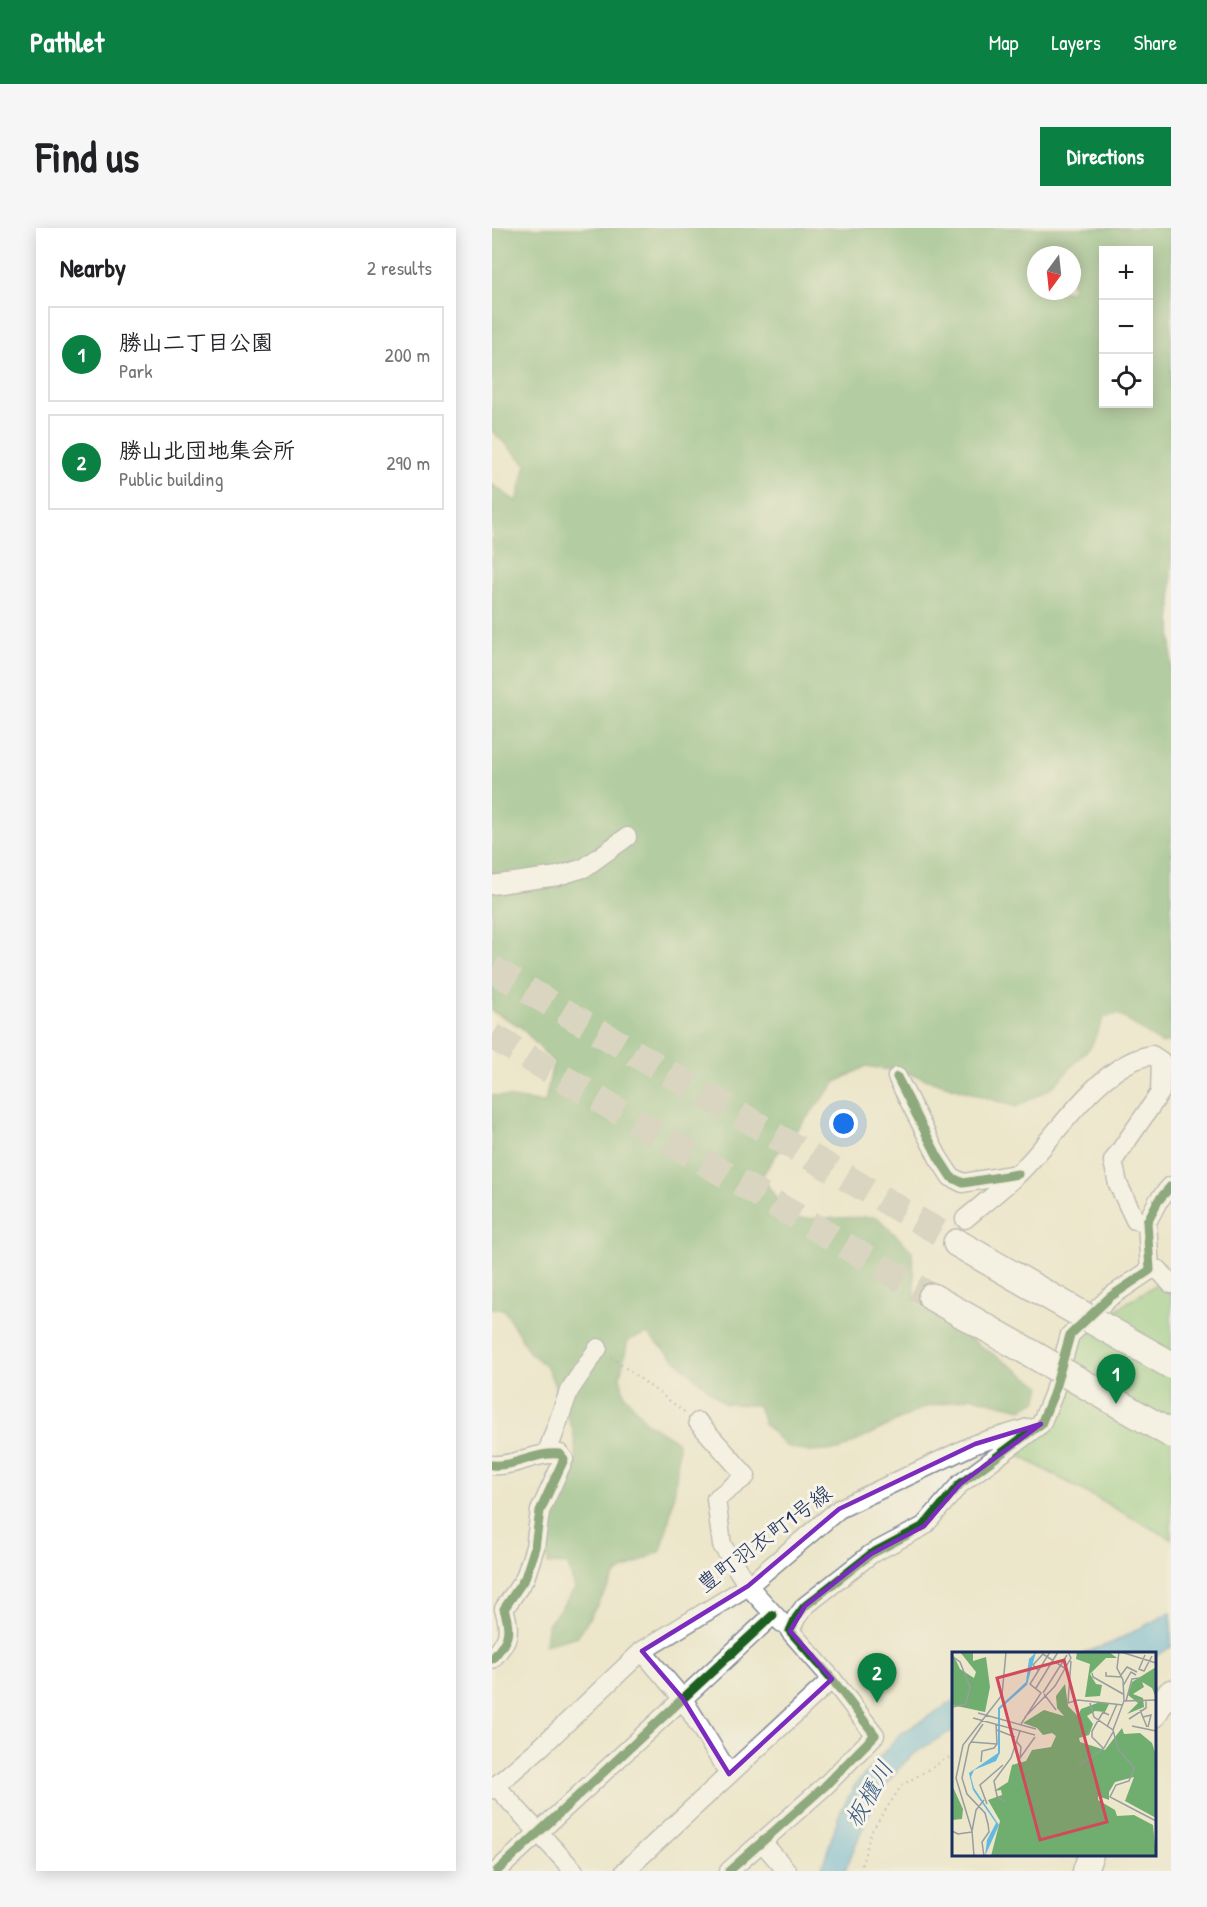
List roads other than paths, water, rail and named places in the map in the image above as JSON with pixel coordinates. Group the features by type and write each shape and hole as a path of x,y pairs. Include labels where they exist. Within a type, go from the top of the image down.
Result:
{"highway":[{"path":"961,1231 1042,1292 1171,1365"},
{"path":"932,1297 1171,1434"}],"main road":[{"path":"1156,1713 1162,1701 1171,1692"},
{"path":"1085,1871 1090,1856"}],"street":[{"path":"492,885 558,876 584,868 627,837"},
{"path":"961,1231 1018,1174 1106,1077 1137,1057 1152,1055 1161,1061 1160,1093 1113,1161 1118,1184 1135,1220 1147,1222"},
{"path":"897,1077 938,1157 951,1177 963,1183 1018,1174"},
{"path":"1150,1270 1147,1222 1158,1201 1171,1186"},
{"path":"790,1630 805,1606 871,1554 924,1526 960,1484 1041,1424 1053,1395 1070,1335 1110,1297 1150,1270 1159,1270 1171,1284"},
{"path":"547,1453 569,1390 598,1348"},
{"path":"698,1422 746,1476 716,1499 722,1545 748,1586 832,1679 875,1735 825,1786 729,1871"},
{"name":"豊町羽衣町1号線","path":"494,1787 542,1746 642,1651 748,1586 839,1509 975,1444 1041,1424"},
{"path":"492,1465 501,1466 547,1453 560,1454 564,1460 540,1511 535,1547 525,1578 504,1609 510,1625 505,1644 492,1659"},
{"path":"497,1871 773,1615"},
{"path":"642,1651 683,1699 729,1774"},
{"path":"625,1871 832,1679"},
{"path":"494,1787 574,1871"},
{"path":"762,1842 787,1871"}],"water":[{"path":"1171,1612 1171,1647 1156,1655 1156,1652 1086,1652 1112,1643"},
{"name":"板櫃川","path":"952,1702 952,1731 914,1754 895,1773 877,1799 845,1871 821,1871 839,1815 855,1785 899,1735"}],"tunnel":[{"path":"492,969 957,1243"},
{"path":"492,1036 932,1297"}],"place":[{"name":"勝山二丁目公園","path":"1116,1404"},
{"name":"勝山北団地集会所","path":"877,1703"}]}
